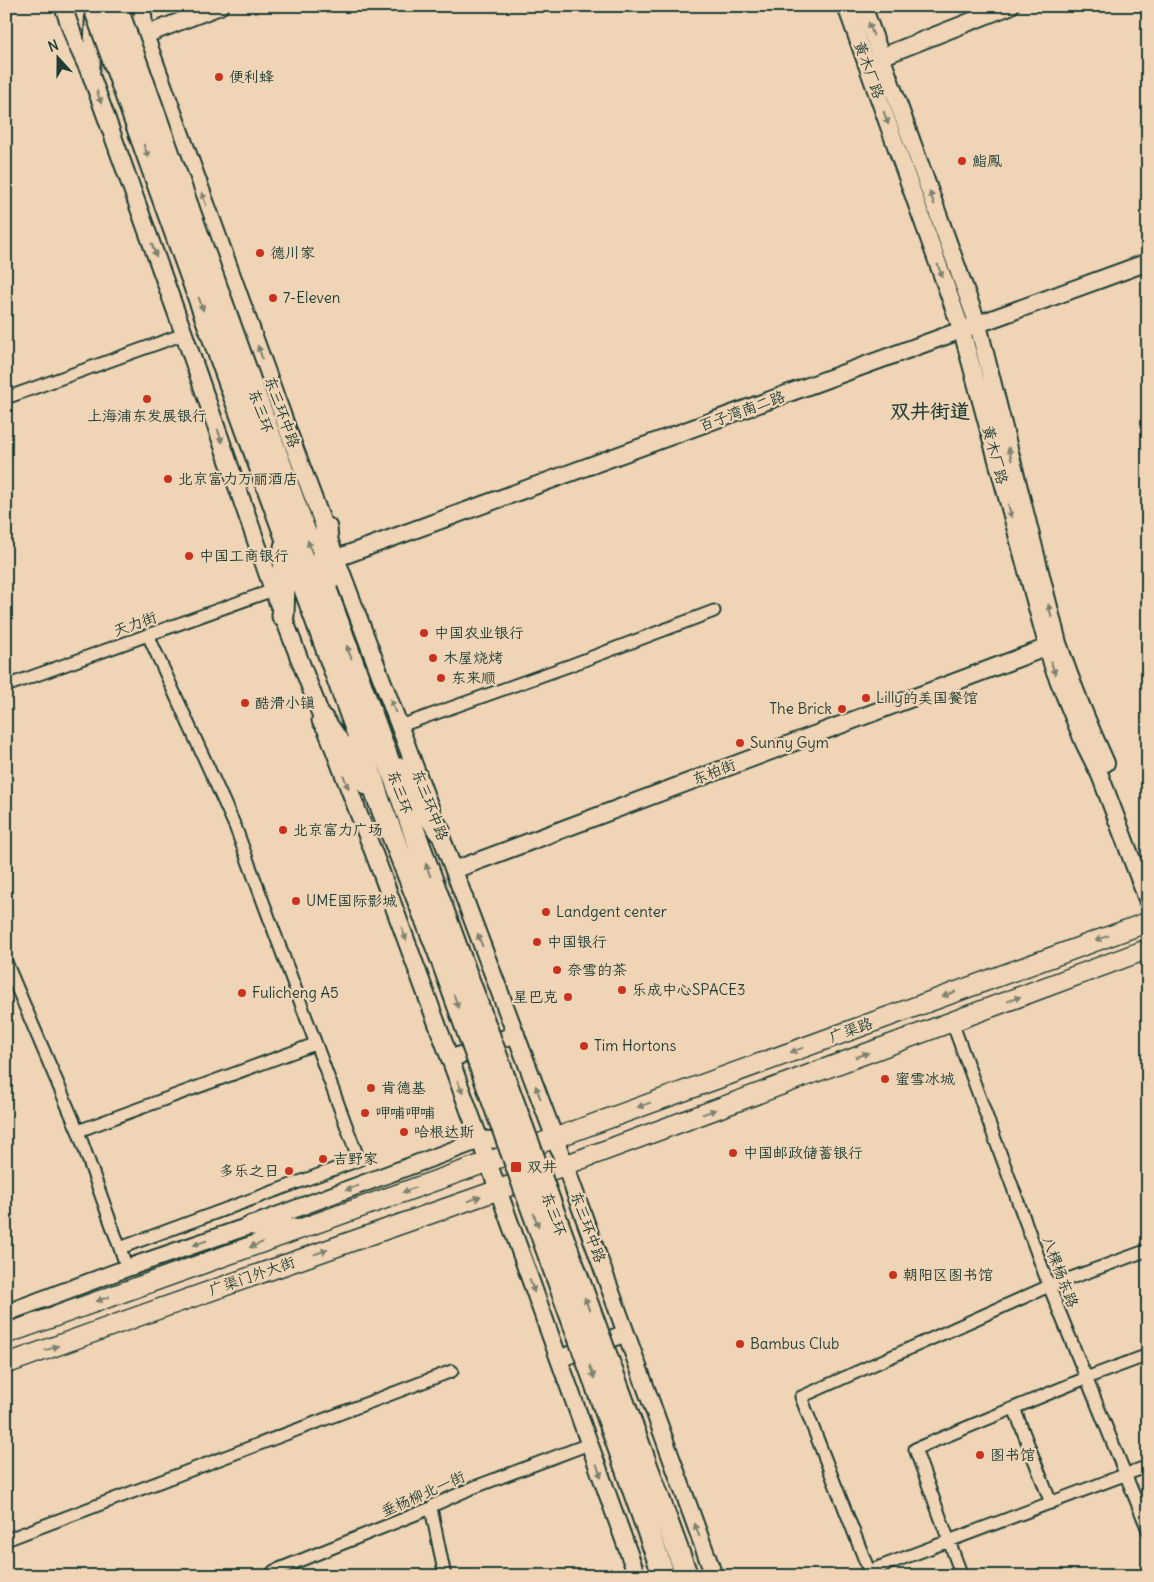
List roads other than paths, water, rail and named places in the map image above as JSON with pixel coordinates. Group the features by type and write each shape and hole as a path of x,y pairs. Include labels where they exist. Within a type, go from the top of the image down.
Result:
{"highway":[{"name":"东三环","path":"104,8 243,391 333,609 377,729 448,952 619,1419 687,1576"},
{"name":"东三环","path":"243,391 286,537 358,734 379,801 448,952"},
{"path":"326,528 333,609"},
{"path":"283,616 286,537"},
{"path":"323,720 379,801"},
{"path":"377,729 439,831"},
{"name":"东三环","path":"619,1419 664,1576"}],"main road":[{"name":"广渠路","path":"488,1162 1148,922"},
{"name":"广渠路","path":"498,1190 1148,949"},
{"name":"广渠门外大街","path":"6,1334 488,1162"},
{"name":"广渠门外大街","path":"6,1364 498,1190"},
{"path":"252,1225 300,1229"}],"street":[{"path":"63,6 76,43 91,76 184,334 273,590 385,882 637,1576"},
{"name":"东三环中路","path":"142,6 145,35 290,436 555,1138 714,1576"},
{"path":"145,35 220,6"},
{"name":"黄木厂路","path":"846,6 874,60 978,325 1052,645 1053,667 1084,743 1100,774 1148,902"},
{"name":"黄木厂路","path":"863,6 874,60 962,331 1052,645 1106,764 1148,870"},
{"path":"874,60 1010,6"},
{"path":"91,76 104,8"},
{"name":"东三环中路","path":"104,8 145,35"},
{"name":"百子湾南二路","path":"337,558 1148,262"},
{"path":"6,398 184,334"},
{"name":"天力街","path":"6,686 273,590"},
{"path":"400,726 571,665 714,611"},
{"path":"120,1248 358,1160 235,826 148,635"},
{"name":"东柏街","path":"454,870 1052,645"},
{"path":"7,969 78,1131 127,1268"},
{"name":"八棵杨东路","path":"952,1022 1049,1286 1148,1530"},
{"path":"450,1059 516,1034"},
{"path":"78,1131 316,1044"},
{"path":"6,1313 127,1268 252,1225 480,1140 555,1138"},
{"path":"1148,1250 1049,1286 801,1397 870,1573 1148,1466"},
{"path":"559,1359 626,1333"},
{"path":"962,1576 915,1449 1086,1378 1148,1355"},
{"path":"6,1540 452,1371"},
{"path":"1014,1408 1051,1503"},
{"name":"垂杨柳北一街","path":"270,1576 274,1571 431,1508 472,1488 590,1444"},
{"path":"431,1508 445,1576"}],"place":[{"name":"便利蜂","path":"219,77"},
{"name":"鮨鳳","path":"962,161"},
{"name":"德川家","path":"260,253"},
{"name":"7-Eleven","path":"273,298"},
{"name":"上海浦东发展银行","path":"147,399"},
{"name":"北京富力万丽酒店","path":"168,479"},
{"name":"中国工商银行","path":"189,556"},
{"name":"中国农业银行","path":"424,633"},
{"name":"木屋烧烤","path":"433,658"},
{"name":"东来顺","path":"441,678"},
{"name":"Lilly的美国餐馆","path":"866,698"},
{"name":"酷滑小镇","path":"245,703"},
{"name":"The Brick","path":"842,709"},
{"name":"Sunny Gym","path":"740,743"},
{"name":"北京富力广场","path":"283,830"},
{"name":"UME国际影城","path":"296,901"},
{"name":"Landgent center","path":"546,912"},
{"name":"中国银行","path":"537,942"},
{"name":"奈雪的茶","path":"557,970"},
{"name":"乐成中心SPACE3","path":"622,990"},
{"name":"Fulicheng A5","path":"242,993"},
{"name":"星巴克","path":"568,997"},
{"name":"Tim Hortons","path":"584,1046"},
{"name":"蜜雪冰城","path":"885,1079"},
{"name":"肯德基","path":"371,1088"},
{"name":"呷哺呷哺","path":"365,1113"},
{"name":"哈根达斯","path":"404,1132"},
{"name":"中国邮政储蓄银行","path":"733,1153"},
{"name":"吉野家","path":"323,1159"},
{"name":"双井","path":"516,1167"},
{"name":"多乐之日","path":"289,1171"},
{"name":"朝阳区图书馆","path":"893,1275"},
{"name":"Bambus Club","path":"740,1344"},
{"name":"图书馆","path":"980,1455"}],"district":[{"name":"双井街道","path":"930,411"}]}
